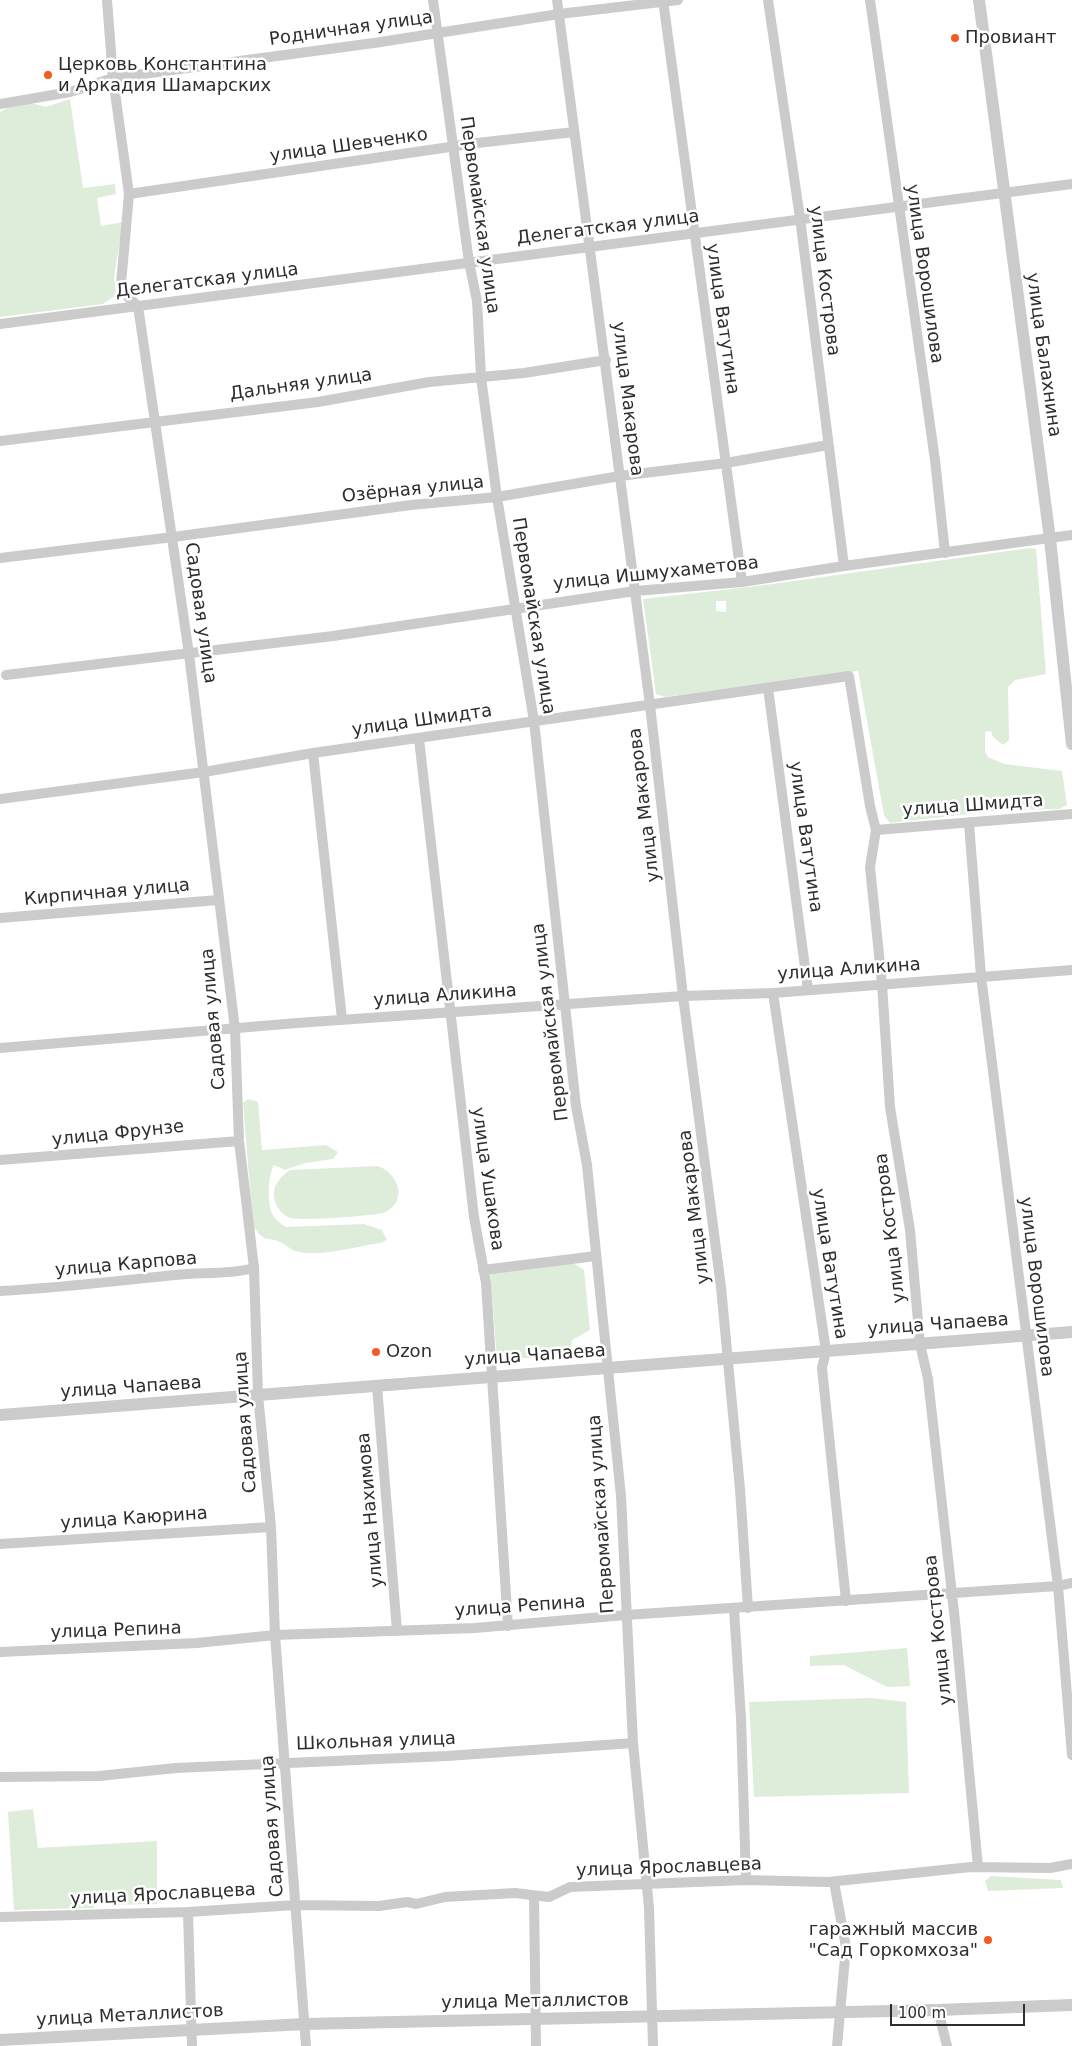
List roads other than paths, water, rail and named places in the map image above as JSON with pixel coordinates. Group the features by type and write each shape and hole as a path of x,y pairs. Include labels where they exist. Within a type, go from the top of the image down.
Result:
{"street":[{"path":"107,0 113,78 129,194 121,284 128,297 138,306"},
{"name":"Первомайская улица","path":"433,0 452,148 469,262 477,301 482,377 497,497 534,722 552,896 596,1256 621,1496 633,1743 649,1908 653,2046"},
{"name":"улица Макарова","path":"557,0 650,705 683,996 700,1116 729,1359 748,1608"},
{"name":"Родничная улица","path":"0,104 70,92 113,78 559,14 678,0"},
{"name":"улица Кострова","path":"768,0 800,218 844,566"},
{"name":"улица Ворошилова","path":"870,0 935,460 945,553"},
{"name":"улица Балахнина","path":"979,0 1050,539 1072,744"},
{"name":"улица Ватутина","path":"663,1 693,233 742,582"},
{"name":"улица Шевченко","path":"129,194 574,132"},
{"name":"Делегатская улица","path":"0,324 800,218 1072,184"},
{"name":"Садовая улица","path":"138,306 174,538 235,1028 239,1141 254,1268 258,1395 270,1526 275,1635 306,2046"},
{"name":"Дальняя улица","path":"0,441 155,420 318,402 429,382 524,373 606,360"},
{"name":"Озёрная улица","path":"0,558 174,538 411,505 497,497 620,476 726,463 828,445"},
{"name":"улица Ишмухаметова","path":"6,675 333,636 635,591 742,582 1072,535"},
{"name":"улица Кострова","path":"849,676 876,830 870,866 882,984 890,1108 910,1230 920,1344 928,1379 978,1867"},
{"name":"улица Шмидта","path":"0,798 204,772 313,753 849,676"},
{"name":"улица Ватутина","path":"768,688 808,990"},
{"name":"улица Ушакова","path":"419,739 449,1012 474,1217 483,1270 493,1377 508,1626"},
{"path":"313,753 342,1020"},
{"name":"улица Шмидта","path":"876,830 969,824 1072,814"},
{"name":"улица Ворошилова","path":"969,824 980,976 1058,1586 1072,1755"},
{"name":"Кирпичная улица","path":"0,918 218,900"},
{"name":"улица Аликина","path":"0,1048 449,1012 683,996 773,993 1072,970"},
{"name":"улица Ватутина","path":"773,993 826,1351 822,1368 846,1601"},
{"name":"улица Фрунзе","path":"0,1160 239,1141"},
{"path":"483,1270 596,1256"},
{"name":"улица Карпова","path":"0,1291 74,1287 177,1275 235,1273 254,1268"},
{"name":"улица Чапаева","path":"0,1416 1072,1332"},
{"name":"улица Нахимова","path":"377,1386 397,1631"},
{"name":"улица Каюрина","path":"0,1544 270,1526"},
{"name":"улица Репина","path":"0,1652 197,1644 275,1635 508,1626 626,1615 1058,1586 1072,1582"},
{"path":"734,1609 741,1718 746,1880"},
{"name":"Школьная улица","path":"0,1777 99,1776 176,1768 447,1756 633,1743"},
{"name":"улица Ярославцева","path":"0,1917 188,1912 295,1905 379,1906 407,1902 416,1904 445,1897 514,1893 534,1897 549,1897 570,1887 746,1880 834,1882 978,1867 1050,1868 1072,1864"},
{"path":"834,1882 846,1947 837,2046"},
{"path":"534,1897 536,2046"},
{"path":"188,1912 192,2046"},
{"name":"улица Металлистов","path":"0,2040 79,2041 304,2024 938,2010 1072,2005"},
{"path":"938,2010 947,2046"}],"place":[{"name":"Провиант","path":"955,38"},
{"name":"Церковь Константина и Аркадия Шамарских","path":"48,75"},
{"name":"Ozon","path":"376,1352"},
{"name":"гаражный массив \"Сад Горкомхоза\"","path":"988,1940"}]}
